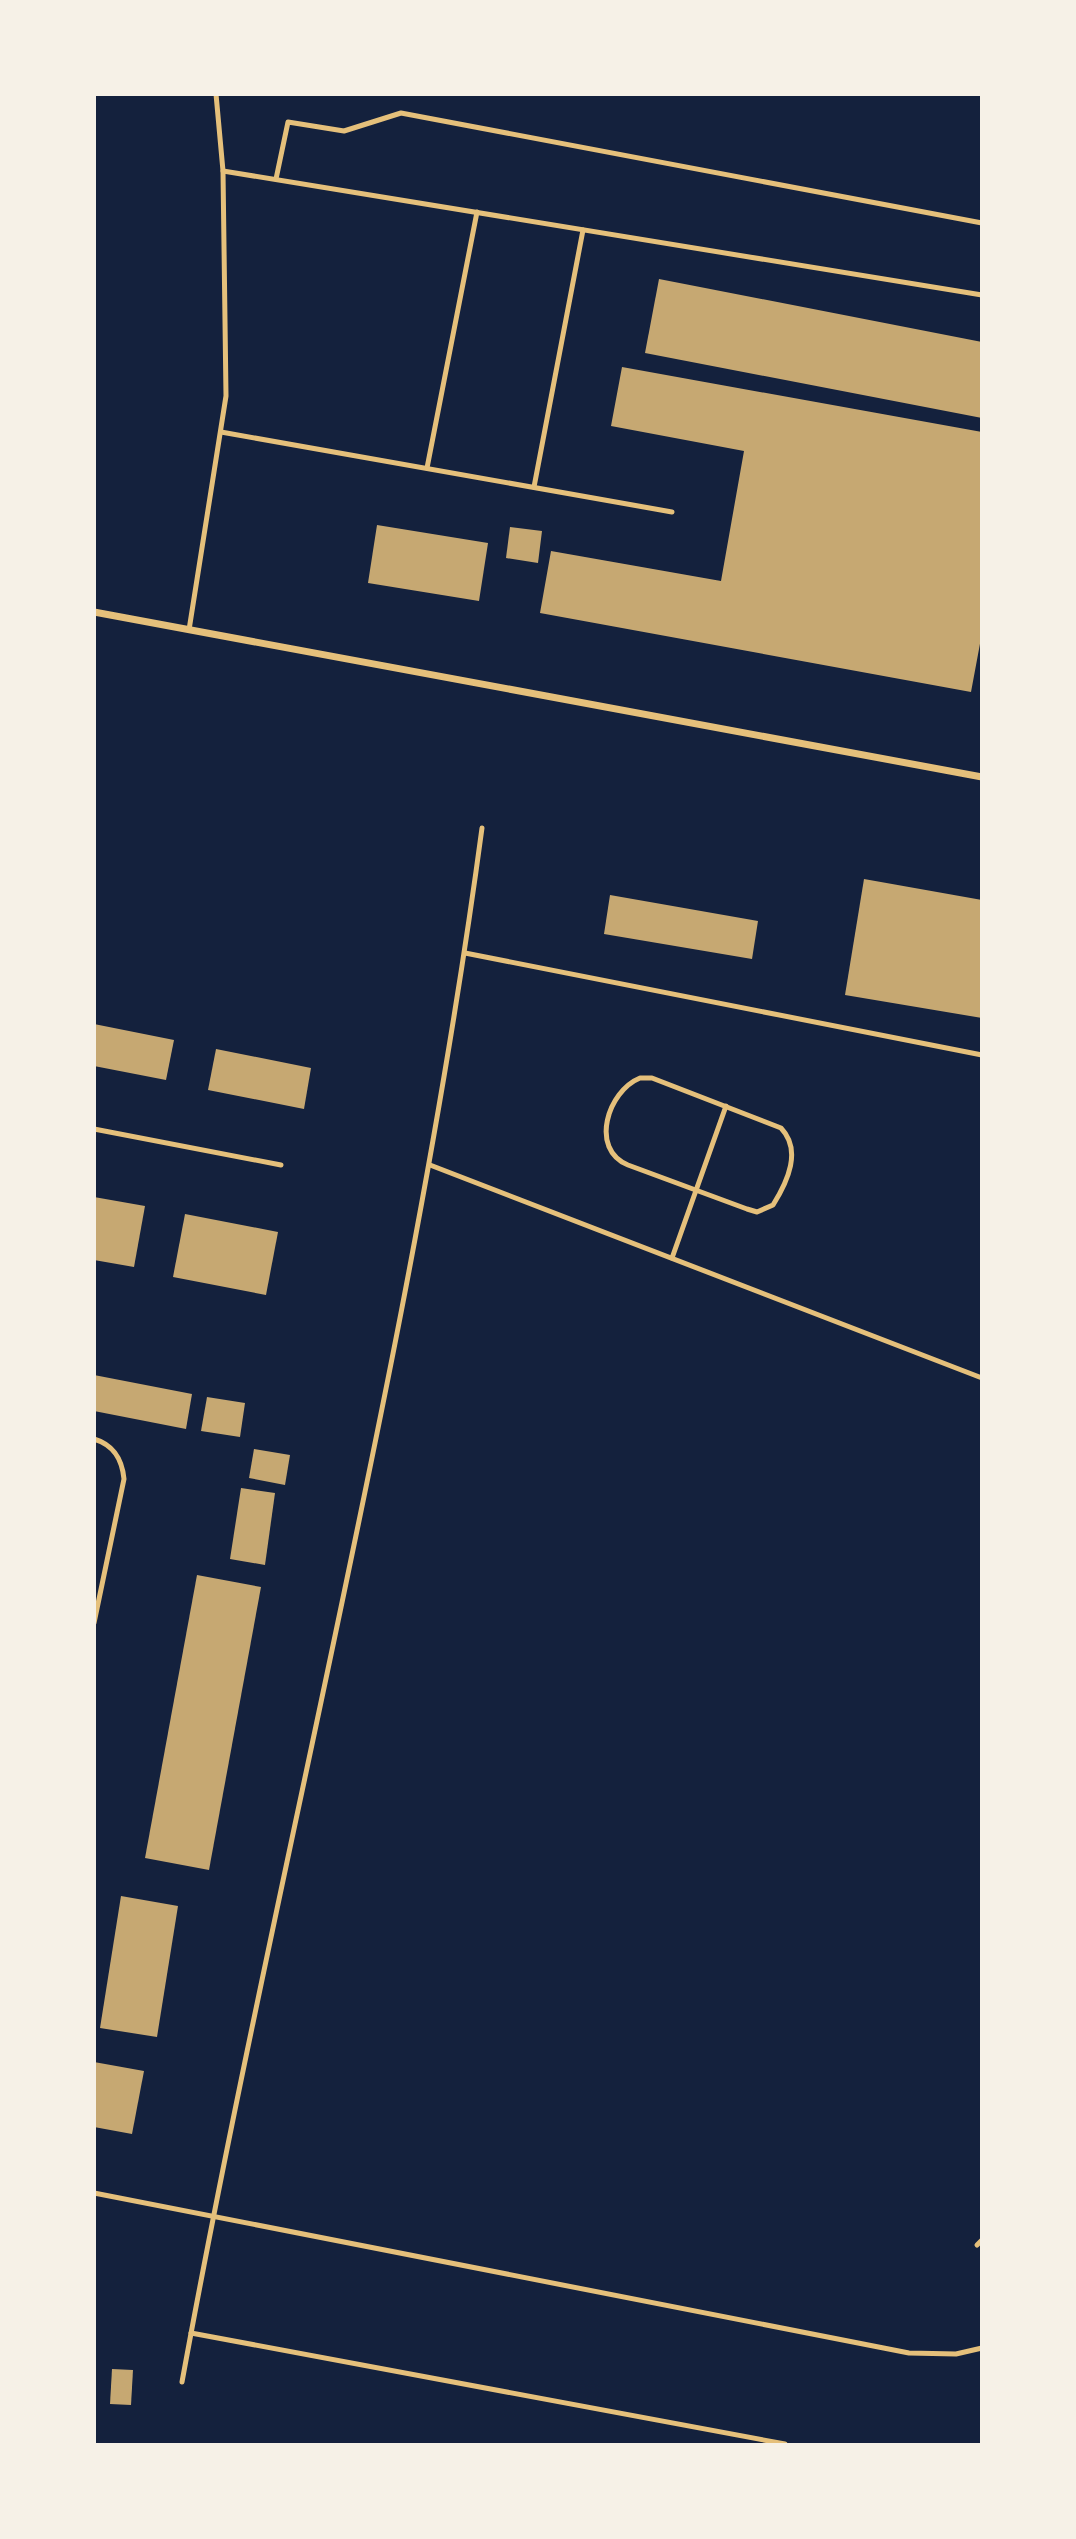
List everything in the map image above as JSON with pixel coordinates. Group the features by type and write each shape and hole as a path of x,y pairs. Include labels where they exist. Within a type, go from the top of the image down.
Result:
{"street":[{"path":"94,612 982,777"}],"lane":[{"path":"189,630 226,396 223,171 216,94"},
{"path":"276,179 288,122 344,131 401,113 982,223"},
{"path":"223,171 982,295"},
{"path":"427,468 477,212"},
{"path":"534,487 583,230"},
{"path":"221,432 672,512"},
{"path":"182,2382 214,2214 430,1165 465,953 482,828"},
{"path":"465,953 982,1055"},
{"path":"652,1078 781,1128 790,1138 793,1158 779,1196 766,1210 747,1209 697,1190 619,1161 606,1145 606,1128 619,1093 629,1082 652,1078"},
{"path":"672,1258 726,1106"},
{"path":"94,1129 281,1165"},
{"path":"430,1165 982,1378"},
{"path":"94,1438 110,1446 118,1456 124,1479 94,1623"},
{"path":"94,2193 214,2214 909,2353 956,2354 982,2348"},
{"path":"191,2333 785,2445"}],"building":[{"path":"659,279 982,342 982,418 645,353"},
{"path":"622,367 982,432 982,633 971,692 540,613 551,551 721,581 744,451 611,426"},
{"path":"377,525 488,543 479,601 368,583"},
{"path":"510,527 542,531 538,563 506,558"},
{"path":"864,879 982,900 982,1018 845,995"},
{"path":"610,895 758,921 752,959 604,934"},
{"path":"94,1024 174,1040 166,1080 94,1066"},
{"path":"216,1049 311,1068 304,1109 208,1090"},
{"path":"94,1197 145,1206 134,1267 94,1260"},
{"path":"185,1214 278,1232 266,1295 173,1277"},
{"path":"94,1375 192,1394 186,1429 94,1411"},
{"path":"207,1397 245,1403 240,1437 201,1431"},
{"path":"254,1449 290,1455 285,1485 249,1478"},
{"path":"241,1488 275,1493 265,1565 230,1559"},
{"path":"197,1575 261,1587 209,1870 145,1858"},
{"path":"121,1896 178,1906 157,2037 100,2028"},
{"path":"94,2062 144,2071 132,2134 94,2127"},
{"path":"112,2369 133,2370 131,2405 110,2404"}]}
